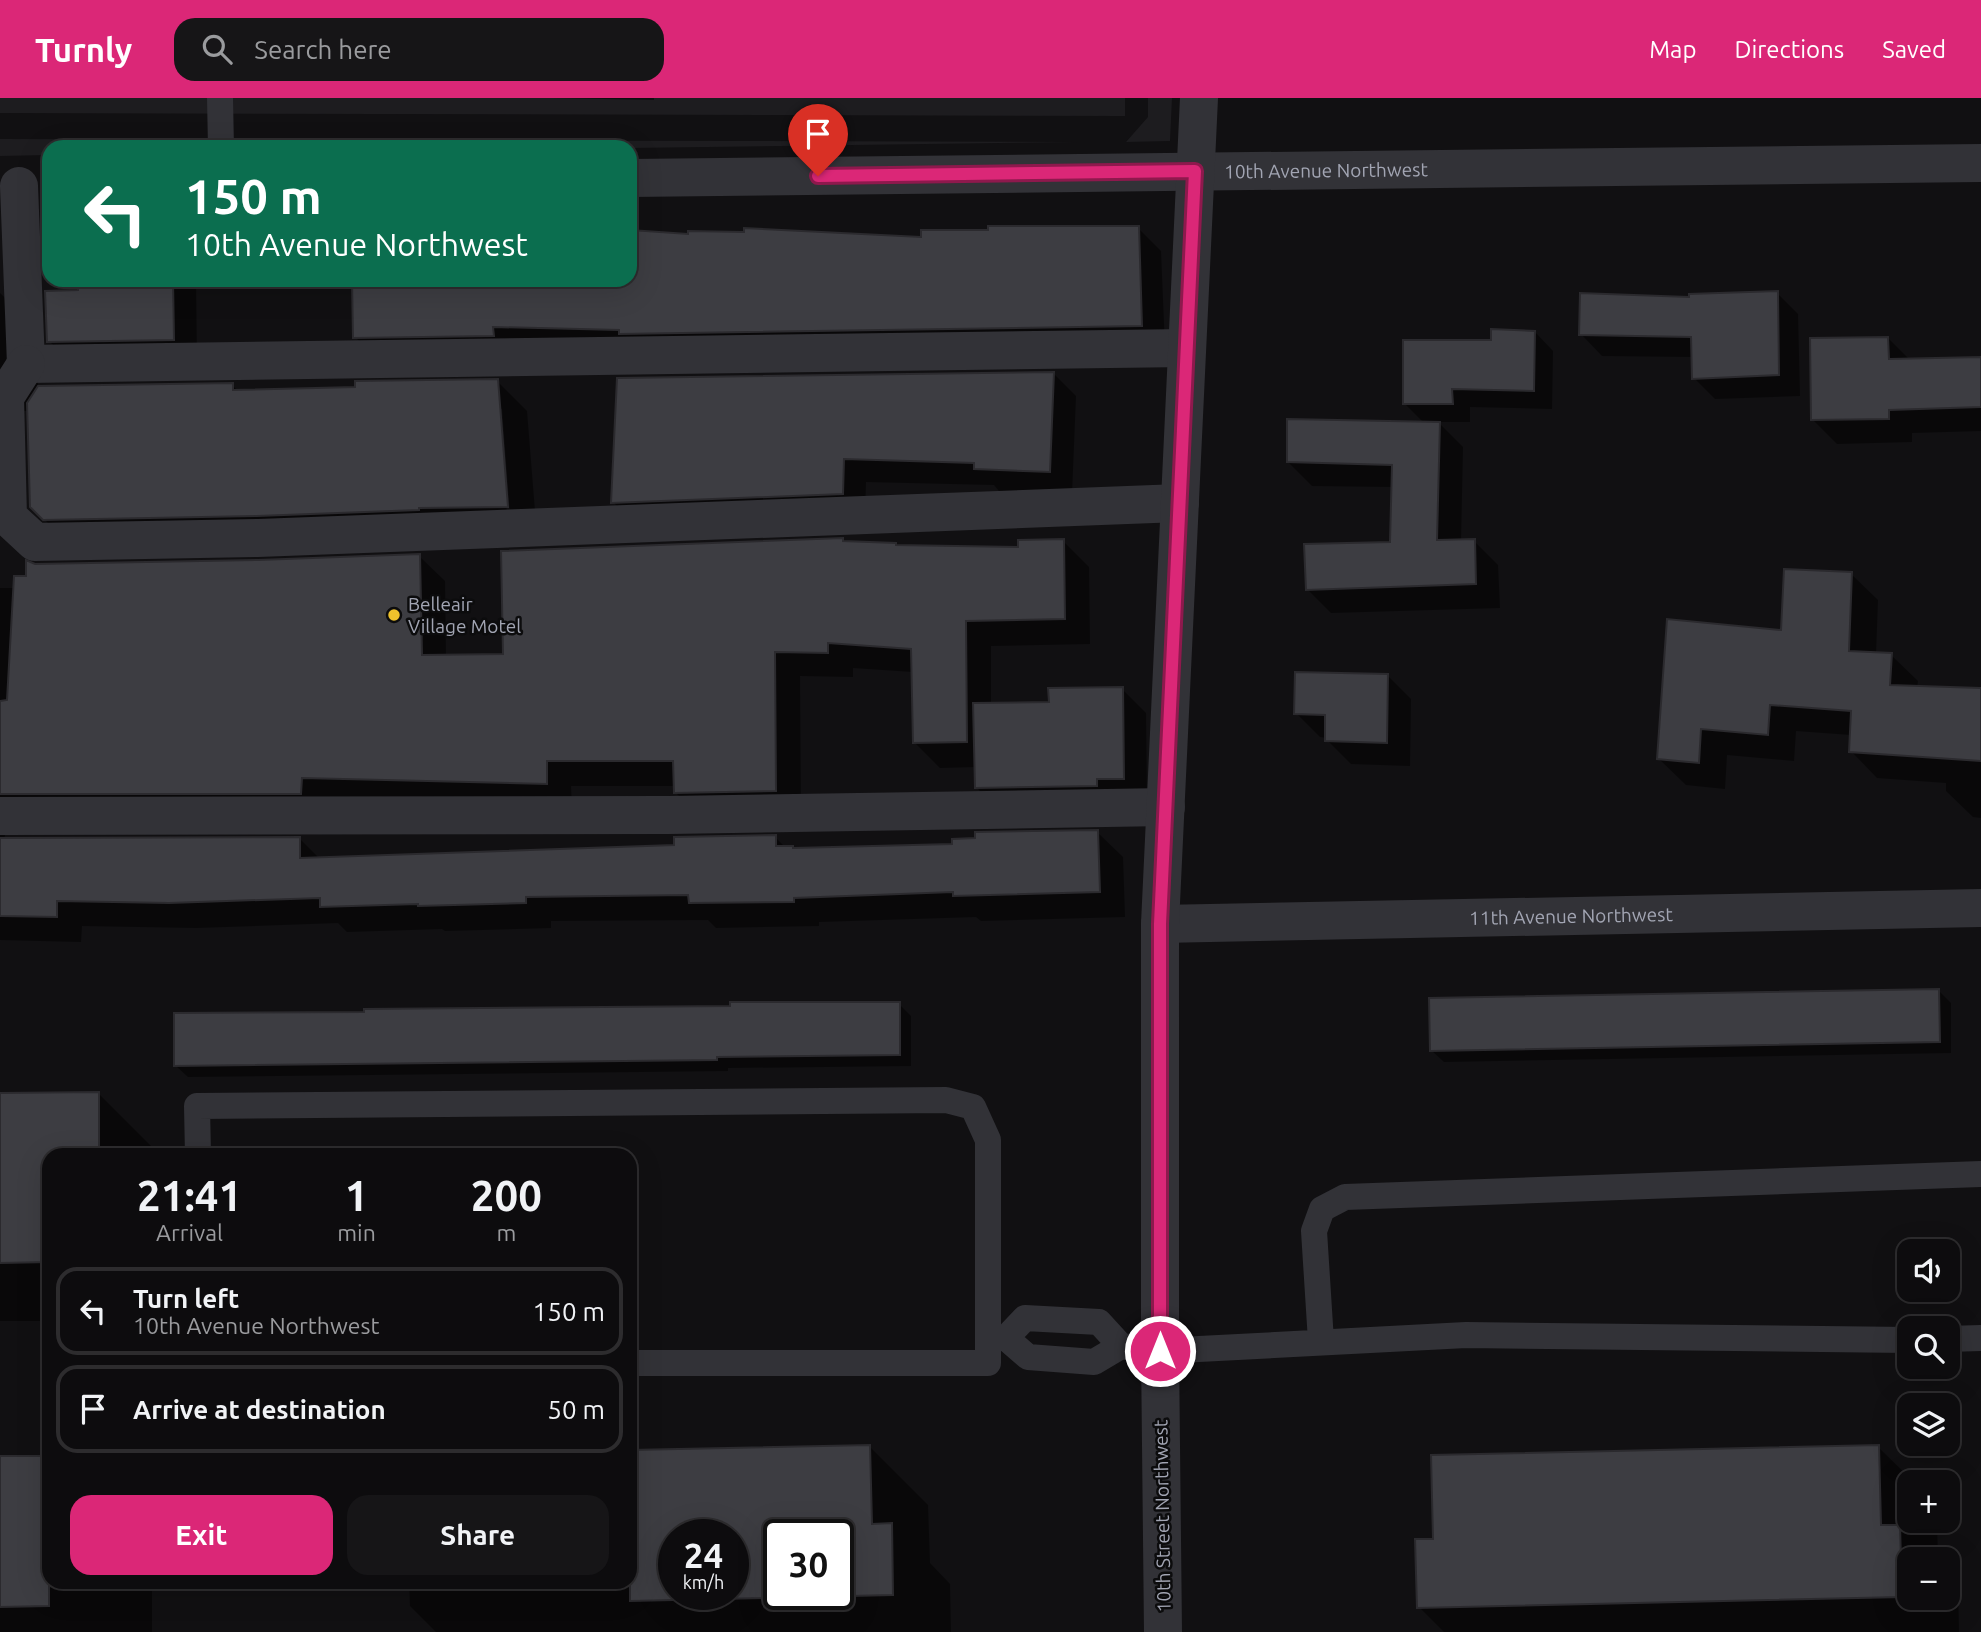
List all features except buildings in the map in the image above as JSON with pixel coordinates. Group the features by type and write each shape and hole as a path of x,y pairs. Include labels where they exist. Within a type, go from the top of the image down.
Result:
{"street":[{"name":"10th Street Northwest","path":"1163,1632 1160,924 1199,98"},
{"name":"10th Avenue Northwest","path":"637,178 1981,163"},
{"path":"23,186 26,364 5,397 8,517 35,542 258,538 1180,503"},
{"path":"26,364 1187,348"},
{"path":"0,816 669,815 1166,807"},
{"name":"11th Avenue Northwest","path":"1160,924 1981,908"}],"lane":[{"path":"220,98 221,140"},
{"path":"198,1148 197,1106 946,1100 973,1107 988,1140 998,1338 988,1363 637,1363"},
{"path":"1321,1341 1314,1231 1322,1209 1345,1197 1981,1174"},
{"path":"998,1338 1025,1318 1099,1322 1121,1346"},
{"path":"998,1338 1028,1357 1094,1362 1121,1346 1160,1351 1466,1335 1897,1340"},
{"path":"1960,1339 1981,1338"}],"shaded area":[{"path":"0,98 1125,98 1125,116 0,113"},
{"path":"1148,98 1172,98 1170,141 1126,142 1148,117"},
{"path":"0,139 360,140 42,140 42,155 0,156"},
{"path":"637,141 1079,142 637,148"}],"place":[{"name":"Belleair Village Motel","path":"394,615"}],"route":[{"path":"818,176 1195,171 1160,924 1160,1351"}]}
